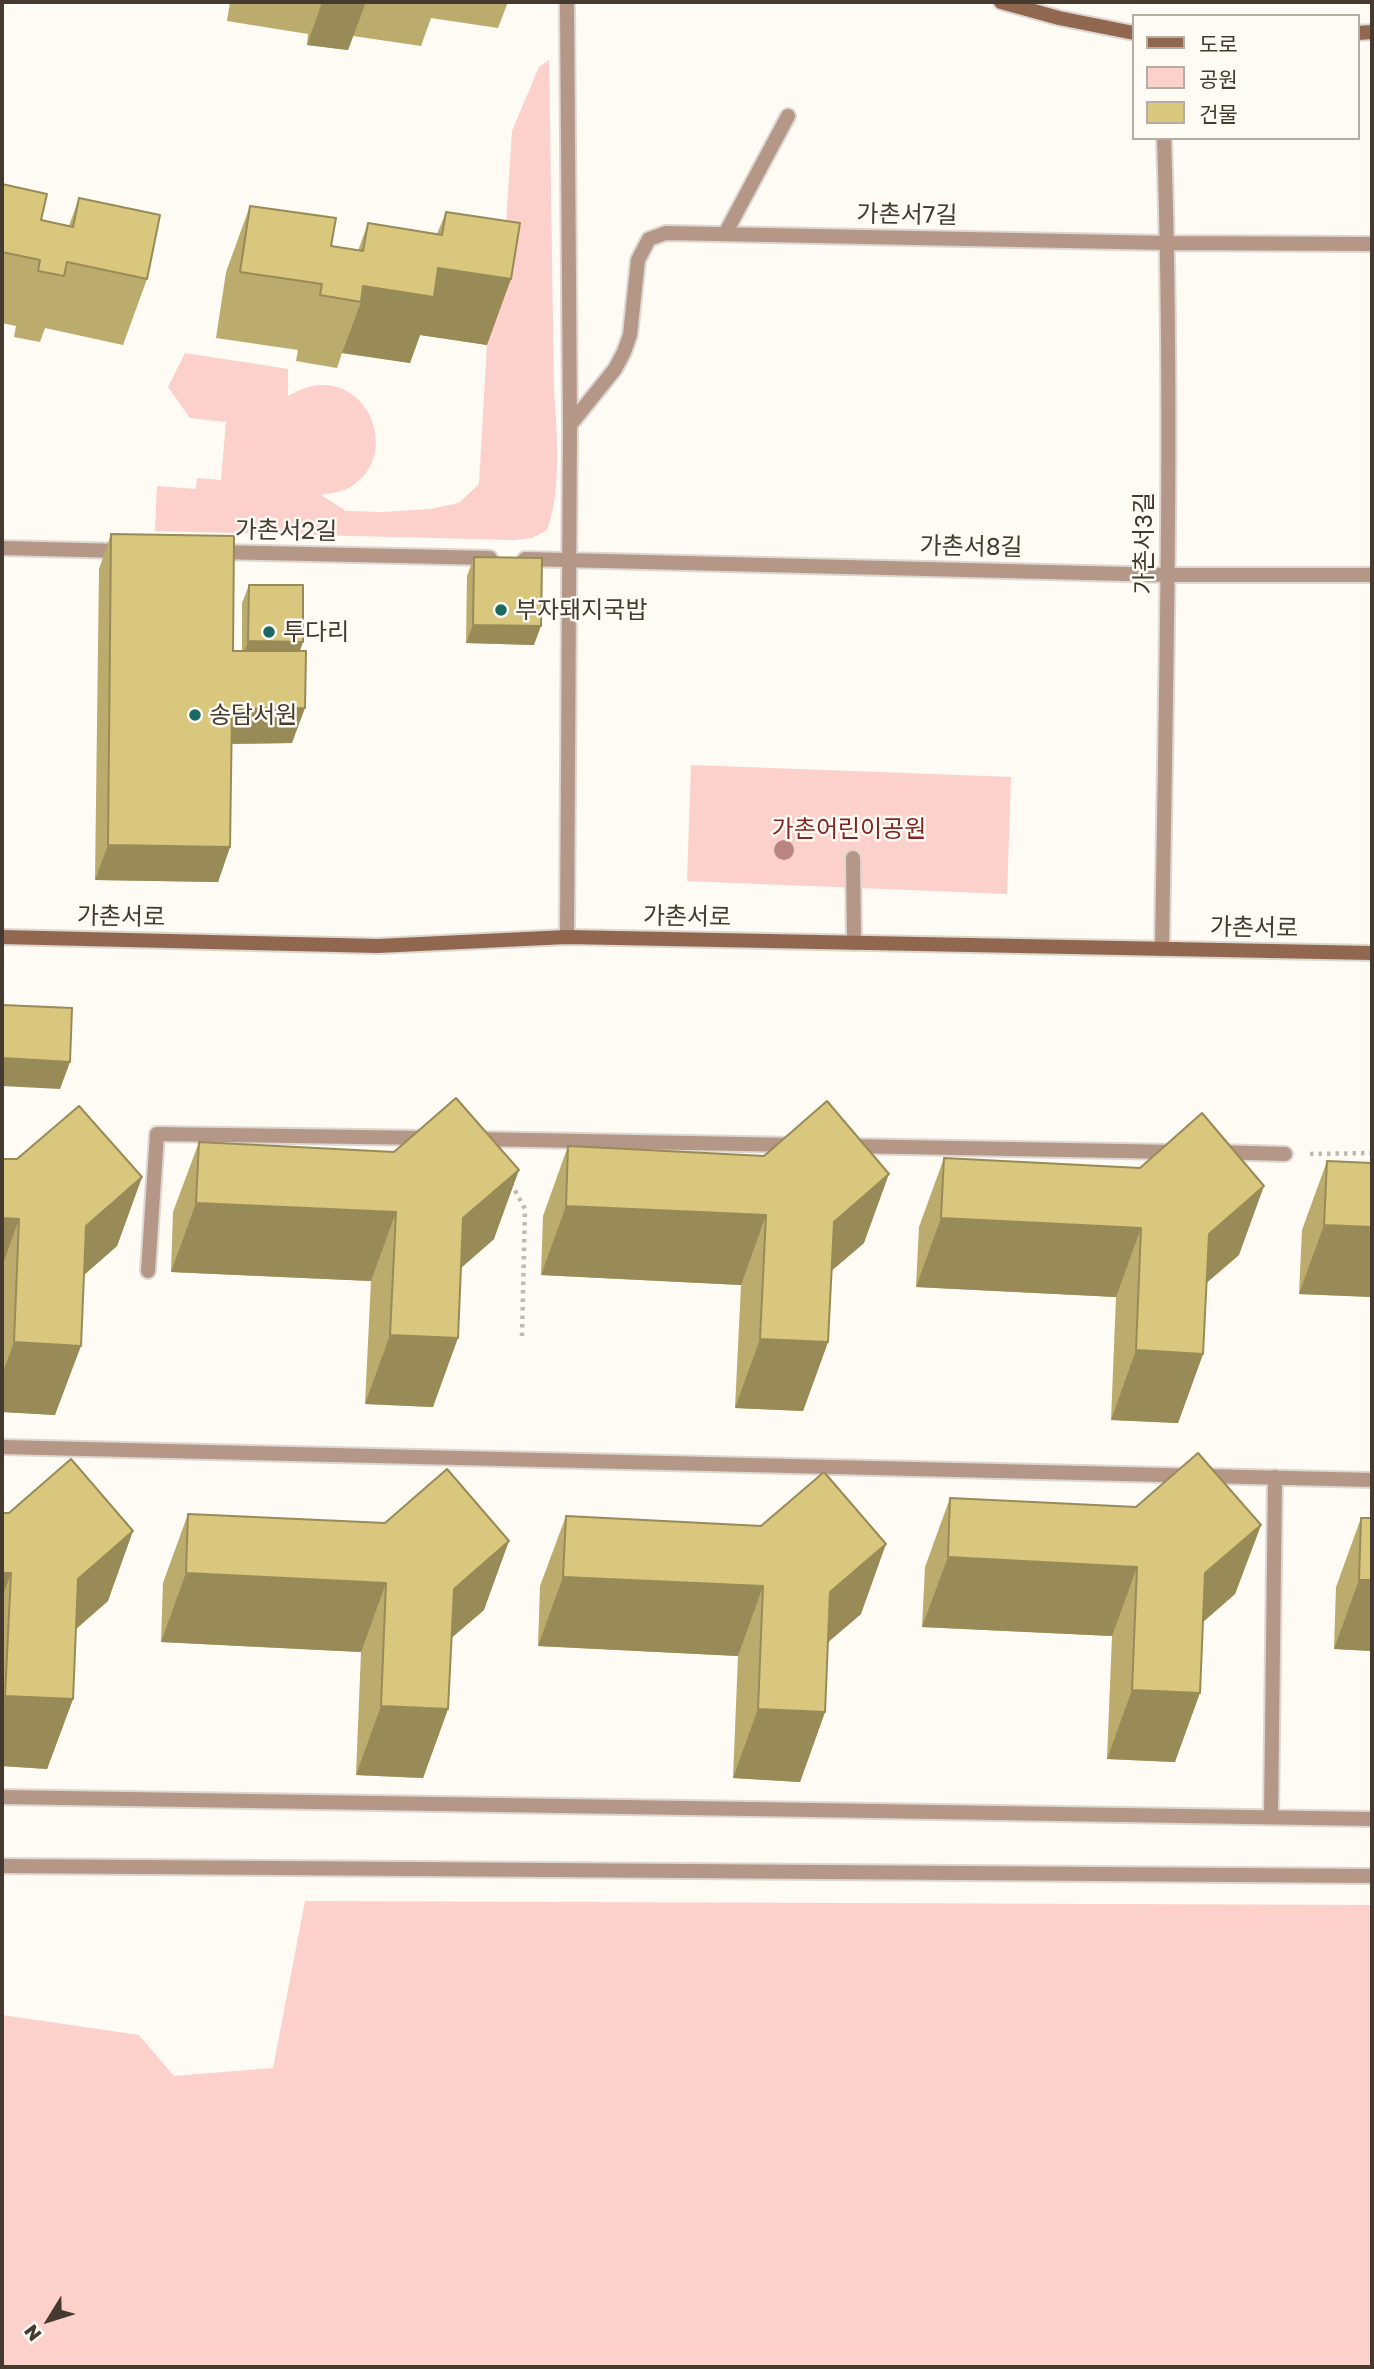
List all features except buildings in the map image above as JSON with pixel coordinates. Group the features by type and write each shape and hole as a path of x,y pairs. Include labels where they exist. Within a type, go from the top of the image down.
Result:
{"street":[{"path":"567,2 570,425 567,937"},
{"path":"1001,2 1059,18 1132,33"},
{"path":"725,234 789,116"},
{"name":"가촌서3길","path":"1162,949 1167,575 1167,243 1164,140"},
{"name":"가촌서7길","path":"570,425 615,369 624,352 630,334 638,260 649,239 666,233 1167,243 1372,244"},
{"path":"2,548 140,551"},
{"name":"가촌서2길","path":"195,552 569,559"},
{"name":"가촌서8길","path":"569,559 1167,575 1372,575"},
{"path":"853,858 854,943"},
{"name":"가촌서로","path":"2,937 378,946 567,937 1372,953"},
{"path":"148,1271 157,1133 809,1145"},
{"path":"837,1146 1284,1154"},
{"path":"2,1447 1372,1480"},
{"path":"1271,1817 1275,1477"},
{"path":"2,1797 1372,1819"},
{"path":"2,1866 1372,1876"}],"path":[{"path":"487,1139 525,1209 522,1336"},
{"path":"1284,1154 1372,1153"}],"green space":[{"path":"549,60 557,480 547,530 532,538 513,540 155,531 157,486 196,489 197,478 221,480 226,422 190,418 168,387 185,353 288,369 288,396 310,386 324,385 342,389 356,398 367,410 374,426 376,442 373,459 366,474 352,486 321,495 346,511 430,509 459,503 479,484 487,345 496,289 502,287 512,131 539,67"},
{"name":"가촌어린이공원","path":"691,765 1011,777 1007,894 687,881"},
{"path":"305,1901 1372,1905 1372,2367 2,2367 2,2015 139,2035 174,2076 273,2068"}],"place":[{"name":"부자돼지국밥","path":"501,610"},
{"name":"투다리","path":"269,632"},
{"name":"송담서원","path":"195,715"}]}
